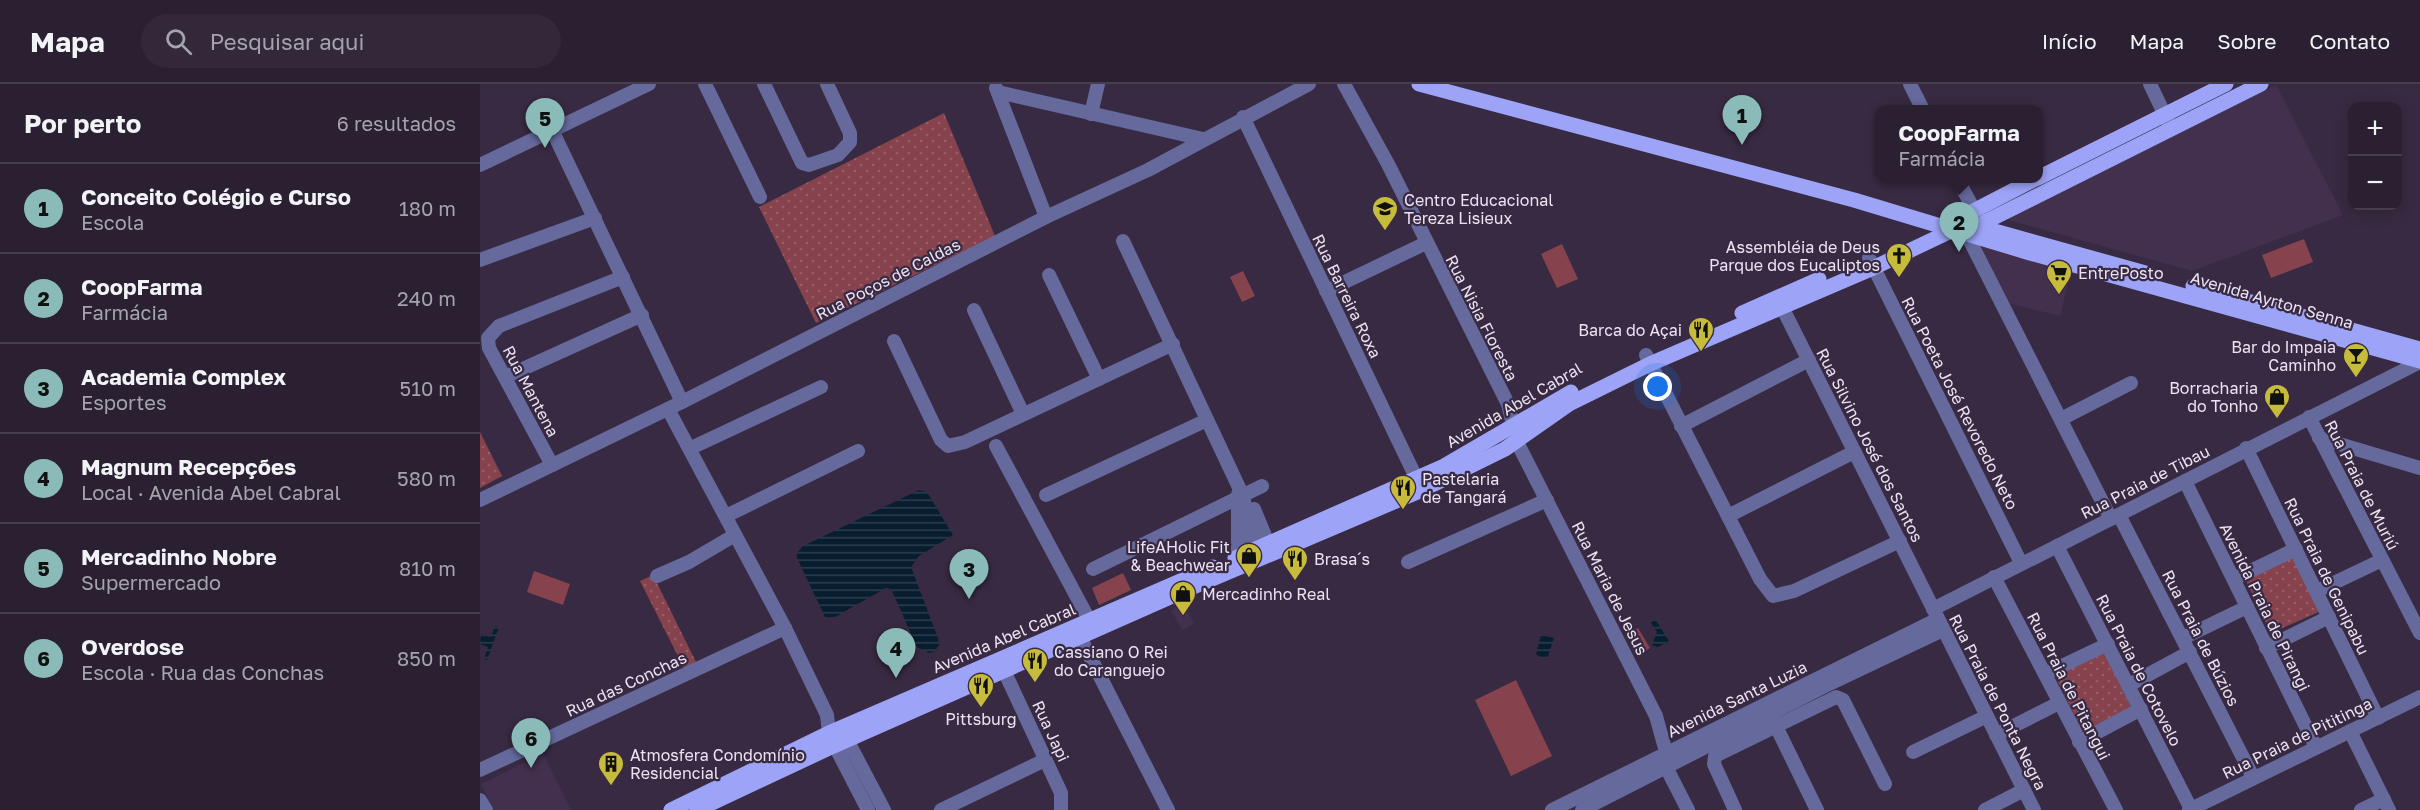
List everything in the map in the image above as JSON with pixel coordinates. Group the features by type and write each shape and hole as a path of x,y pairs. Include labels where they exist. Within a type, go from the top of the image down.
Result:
{"main road":[{"name":"Avenida Ayrton Senna","path":"1419,84 1959,227 2417,353"},
{"name":"Avenida Ayrton Senna","path":"1461,84 1713,155 1857,190 1959,227"},
{"path":"1959,227 2168,121 2226,84"},
{"path":"2043,176 2168,121 2261,84"},
{"path":"1959,227 1974,210 2028,183"},
{"name":"Avenida Abel Cabral","path":"1088,629 1268,543 1420,484 1514,424 1576,389 1959,227"},
{"name":"Avenida Abel Cabral","path":"671,810 695,806 838,737 1517,442 1569,404 1648,360"}],"street":[{"path":"480,165 505,148 552,130 649,84"},
{"path":"705,84 760,196"},
{"path":"764,84 802,162 809,165 838,155 850,142 844,120 827,84"},
{"path":"1090,114 1098,84"},
{"name":"Rua Poços de Caldas","path":"480,500 674,406 1046,217 1148,170 1243,117 1309,84"},
{"name":"Rua Nisia Floresta","path":"1344,84 1388,164 1508,404 1517,442"},
{"path":"1910,84 1920,105"},
{"path":"2150,84 2168,121"},
{"path":"996,88 1090,114 1203,140"},
{"path":"996,88 1046,217"},
{"name":"Rua Barreira Roxa","path":"1243,117 1420,484"},
{"path":"552,130 642,315 674,406 693,447 838,737 868,810"},
{"path":"1960,183 1974,210"},
{"path":"480,260 595,218"},
{"name":"Rua Praia de Búzios","path":"1959,227 2061,418 2183,638 2253,777"},
{"path":"1123,241 1268,543"},
{"path":"1326,291 1426,243"},
{"name":"Rua Poeta José Revoredo Neto","path":"1871,263 2021,563"},
{"path":"1049,275 1099,379"},
{"name":"Rua Mantena","path":"552,465 487,343 494,330 623,277"},
{"name":"Rua Silvino José dos Santos","path":"1779,302 1938,619"},
{"path":"974,310 1023,414"},
{"path":"506,377 642,315"},
{"path":"894,341 945,445 953,446 1173,344"},
{"name":"Rua Praia de Tibau","path":"1938,619 1994,577 2373,385 2417,353"},
{"path":"1648,360 1760,579 1773,596 1785,595 1900,541"},
{"path":"1682,426 1809,360"},
{"path":"2061,418 2131,383"},
{"path":"693,447 822,387"},
{"name":"Rua Praia de Muriú","path":"2309,417 2420,633"},
{"path":"1046,495 1208,420"},
{"path":"2319,438 2420,468"},
{"name":"Rua Maria de Jesus","path":"1517,442 1656,716 1666,752"},
{"name":"Avenida Abel Cabral","path":"996,446 1088,629"},
{"name":"Rua Praia de Genipabu","path":"2246,448 2378,718"},
{"path":"728,515 858,452"},
{"path":"1728,516 1854,452"},
{"name":"Avenida Praia de Pirangi","path":"2185,481 2316,747"},
{"path":"1093,569 1242,493 1262,486"},
{"path":"1242,493 1254,550"},
{"path":"1238,557 1242,493"},
{"path":"1408,562 1547,500"},
{"path":"657,576 689,562 735,535"},
{"name":"Rua Praia de Cotovelo","path":"2057,546 2190,809"},
{"path":"2234,579 2296,549"},
{"path":"2317,591 2382,560"},
{"name":"Rua Praia de Pitangui","path":"1994,577 2116,810"},
{"path":"2183,638 2247,607"},
{"path":"2266,648 2329,618"},
{"name":"Avenida Santa Luzia","path":"1552,810 1938,619"},
{"name":"Avenida Santa Luzia","path":"1582,810 1666,767 1773,720 1938,619"},
{"name":"Rua Praia de Ponta Negra","path":"1938,619 2034,810"},
{"name":"Rua das Conchas","path":"480,770 785,628"},
{"path":"1088,629 1168,810"},
{"path":"2045,674 2108,644"},
{"path":"2129,685 2190,652"},
{"name":"Rua Japi","path":"1002,666 1057,783 1063,800 1061,810"},
{"path":"1736,810 1713,760 1719,753 1773,720 1833,698 1843,700 1885,784"},
{"name":"Rua Praia de Pititinga","path":"2190,809 2420,698"},
{"path":"1996,735 2060,703"},
{"path":"2079,742 2141,709"},
{"path":"1914,752 1987,716"},
{"path":"1773,720 1817,810"},
{"path":"2350,731 2386,804 2361,810"},
{"path":"838,737 884,810"},
{"path":"941,810 1045,760"},
{"path":"1666,767 1688,810"},
{"path":"1985,810 2024,790"},
{"path":"480,800 486,810"}],"shaded area":[{"path":"2276,85 2343,215 2192,271 2005,219"},
{"path":"944,113 995,236 816,323 759,207"},
{"path":"2304,239 2313,262 2271,278 2262,255"},
{"path":"1562,244 1578,279 1557,288 1541,254"},
{"path":"1981,246 2072,268 2060,316 2008,303"},
{"path":"1243,271 1255,296 1242,302 1230,277"},
{"path":"480,432 502,476 480,488"},
{"path":"2294,554 2321,611 2271,633 2244,577"},
{"path":"534,571 570,584 563,605 527,592"},
{"path":"1123,573 1131,590 1099,605 1092,588"},
{"path":"653,575 697,664 685,670 640,581"},
{"name":"Mercadinho Real","path":"1184,604 1194,624 1182,630 1171,610"},
{"path":"1638,628 1650,648 1638,656 1627,634"},
{"path":"2104,652 2131,707 2083,732 2055,676"},
{"path":"1516,680 1552,756 1511,776 1475,700"},
{"path":"543,753 571,810 494,810 481,784"}],"water":[{"path":"919,490 927,492 953,535 919,556 911,567 938,638 939,645 935,651 929,653 917,647 891,589 886,588 835,617 825,617 797,558 797,553 803,546"},
{"path":"1655,619 1669,641 1658,647 1652,645 1657,632 1651,623"},
{"path":"495,626 499,627 487,660 484,659 488,647 480,644 481,634 491,637"},
{"path":"1541,635 1554,638 1548,656 1543,659 1536,654"}],"place":[{"name":"Conceito Colégio e Curso","path":"1742,145"},
{"name":"Mercadinho Nobre","path":"545,148"},
{"name":"Centro Educacional Tereza Lisieux","path":"1385,232"},
{"name":"CoopFarma","path":"1959,252"},
{"name":"Assembléia de Deus Parque dos Eucaliptos","path":"1899,279"},
{"name":"EntrePosto","path":"2059,296"},
{"name":"Barca do Açai","path":"1701,353"},
{"name":"Bar do Impaia Caminho","path":"2356,379"},
{"name":"Borracharia do Tonho","path":"2277,420"},
{"name":"Pastelaria de Tangará","path":"1403,511"},
{"name":"LifeAHolic Fit & Beachwear","path":"1249,579"},
{"name":"Brasa´s","path":"1295,582"},
{"name":"Academia Complex","path":"969,599"},
{"name":"Mercadinho Real","path":"1183,617"},
{"name":"Magnum Recepções","path":"896,678"},
{"name":"Cassiano O Rei do Caranguejo","path":"1035,684"},
{"name":"Pittsburg","path":"981,709"},
{"name":"Overdose","path":"531,768"},
{"name":"Atmosfera Condomínio Residencial","path":"611,787"}]}
